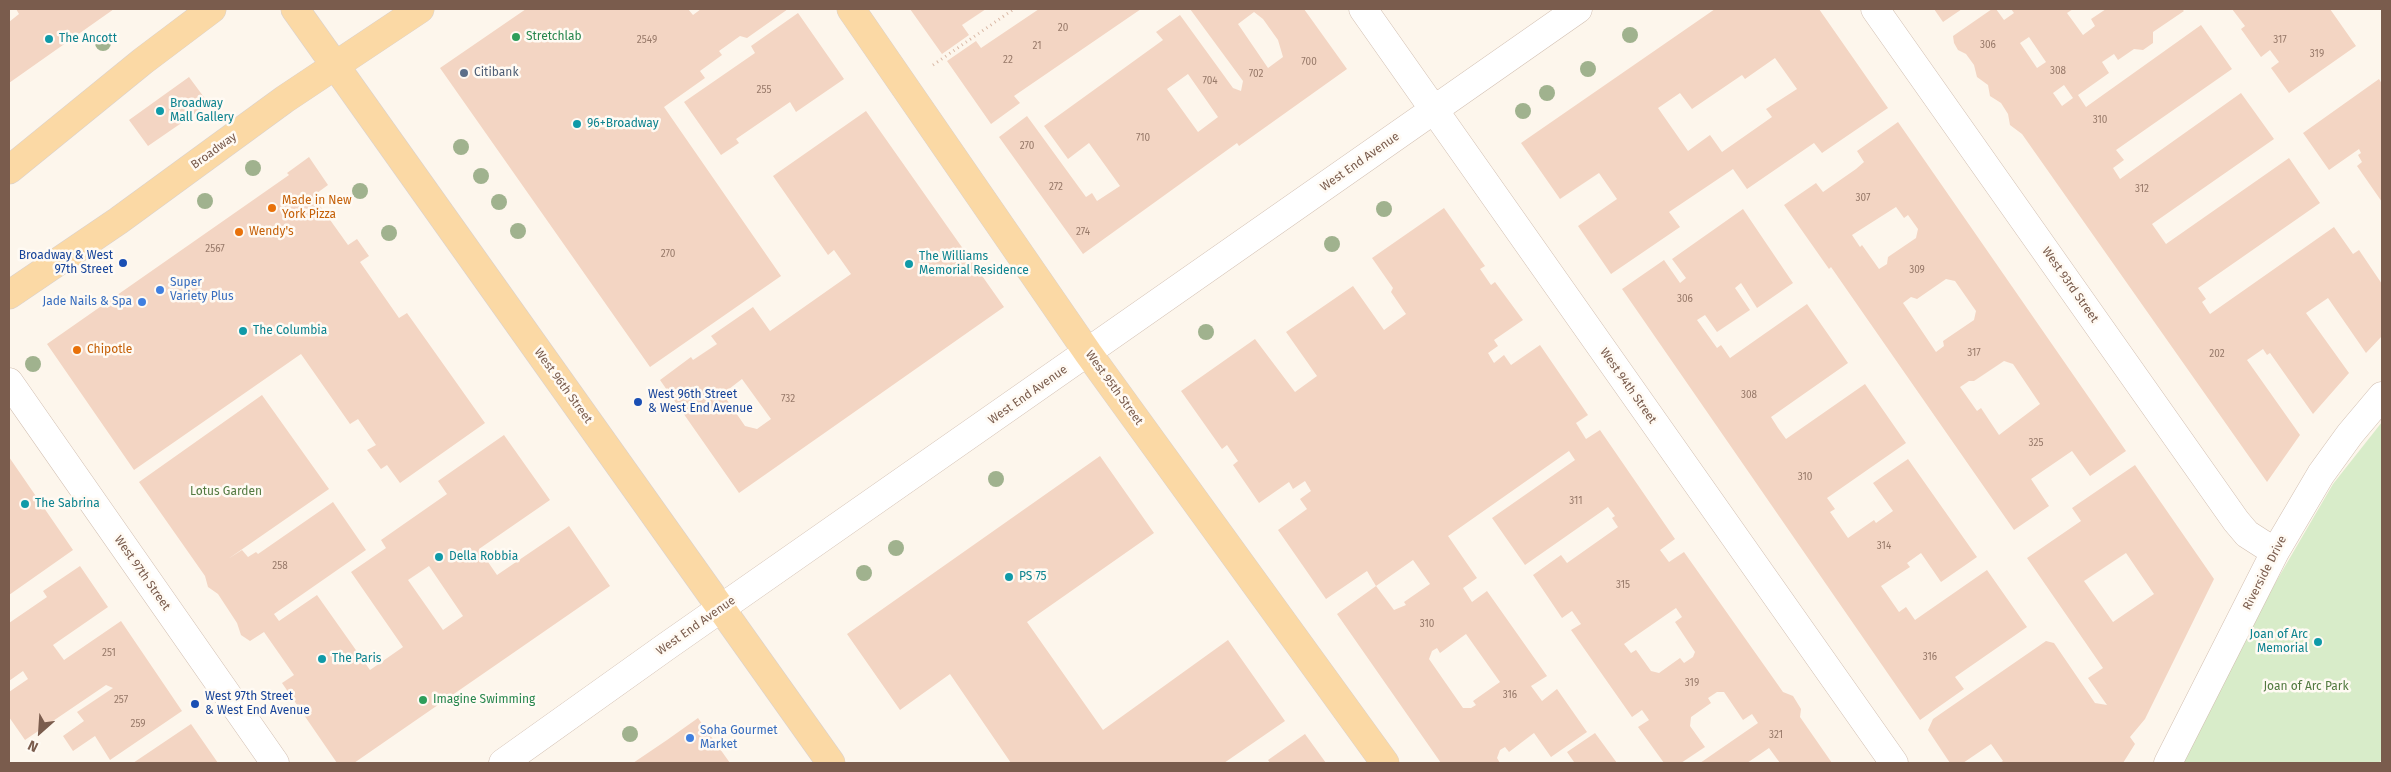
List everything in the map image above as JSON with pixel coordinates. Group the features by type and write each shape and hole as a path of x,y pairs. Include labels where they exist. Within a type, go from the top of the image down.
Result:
{"main road":[{"path":"9,170 143,61 212,9"},
{"name":"West 96th Street","path":"295,9 831,763"},
{"name":"Broadway","path":"9,296 118,221 285,100 420,9"},
{"name":"West 95th Street","path":"850,9 1088,353 1385,763"}],"street":[{"name":"West 94th Street","path":"1363,9 1894,763"},
{"name":"West End Avenue","path":"503,763 1578,9"},
{"name":"West 93rd Street","path":"1875,9 2236,522 2247,534 2274,552"},
{"name":"West 97th Street","path":"9,382 275,763"},
{"name":"Riverside Drive","path":"2168,763 2274,552 2321,474 2350,434 2382,396"}],"path":[{"path":"933,65 1014,9"}],"green space":[{"name":"Joan of Arc Park","path":"2382,422 2382,759 2379,763 2183,763 2263,604 2333,484"}],"building":[{"name":"The Ancott","path":"16,9 114,9 9,83 9,22 19,14"},
{"path":"526,9 688,9 693,15 701,9 788,9 747,38 740,36 719,51 722,55 700,71 705,78 664,107 781,276 650,367 440,68"},
{"path":"910,9 986,9 962,25 969,35 942,54"},
{"path":"1039,9 1141,9 1014,96 1020,103 991,124 947,61 976,41 981,48"},
{"path":"1190,9 1304,9 1347,69 1239,146 1237,143 1083,254 999,137 1027,116 1086,197 1092,193 1097,201 1120,186 1089,143 1068,159 1044,126 1163,40 1156,32 1180,15 1233,88 1241,91 1243,81","holes":["1254,12 1263,19 1278,40 1283,57 1268,68 1238,24","1188,74 1218,117 1198,132 1167,89"]},
{"path":"1715,9 1819,9 1888,108 1822,153 1814,143 1747,189 1733,169 1669,212 1680,227 1611,274 1578,226 1617,199 1599,173 1560,199 1521,143","holes":["1775,58 1797,89 1766,109 1772,117 1722,152 1710,135 1688,151 1658,108 1680,93 1692,109 1742,75 1745,79"]},
{"path":"1934,9 1962,9 1943,22"},
{"path":"1992,9 1996,9 2004,20 2014,13 2011,9 2073,9 2067,13 2083,35 2095,26 2091,19 2106,9 2182,9 2184,11 2153,32 2153,43 2143,50 2134,49 2118,60 2114,54 2102,62 2109,73 2078,95 2086,107 2201,25 2232,69 2116,150 2124,160 2113,168 2120,179 2241,93 2274,139 2152,224 2166,244 2289,158 2320,203 2198,288 2206,299 2202,302 2210,314 2334,227 2353,254 2359,250 2382,284 2382,336 2366,353 2328,298 2306,313 2349,373 2313,414 2270,353 2267,355 2263,349 2247,360 2300,435 2267,482 2022,134 2010,125 2008,114 2001,103 1990,96 1988,85 1977,77 1974,65 1966,54 1958,50 1953,36","holes":["2029,37 2046,62 2037,68 2020,43","2064,85 2073,98 2062,106 2053,93"]},
{"path":"2232,9 2330,9 2356,46 2289,93 2271,68 2279,62 2270,50 2261,57 2241,29 2245,26"},
{"path":"798,13 844,79 796,112 790,102 736,139 739,143 721,155 684,102 755,53 751,46"},
{"path":"189,77 209,104 148,146 129,120"},
{"path":"2379,79 2382,84 2382,202 2357,166 2362,162 2358,155 2361,153 2359,149 2329,170 2303,133"},
{"name":"The Williams Memorial Residence","path":"866,111 1004,307 739,493 660,380 691,357 693,360 717,344 711,336 753,307 770,331 851,274 834,250 828,255 773,176","holes":["742,379 771,419 757,429 745,426 727,400 729,389"]},
{"path":"1898,122 2126,451 2090,476 2072,451 2031,479 2049,506 2014,530 1831,267 1829,269 1784,205 1816,183 1823,192 1856,169 1864,162 1857,151","holes":["1896,207 1904,218 1908,215 1918,229 1916,238 1888,257 1887,264 1879,269 1862,245 1860,247 1852,235","1946,279 1955,281 1976,311 1974,320 1943,341 1944,346 1936,352 1903,303 1911,297 1917,299","2004,361 2013,364 2040,404 1999,435 1981,408 1977,411 1960,387 1969,381 1974,381"]},
{"name":"The Columbia","path":"309,157 328,185 313,196 348,245 357,239 369,256 360,262 399,318 407,313 485,423 400,483 387,465 381,469 367,450 376,445 358,419 350,424 301,354 134,470 47,344 289,175 287,173"},
{"path":"1444,208 1485,266 1480,269 1491,285 1495,282 1523,320 1494,340 1498,346 1488,353 1494,363 1504,355 1511,365 1540,345 1588,415 1576,423 1586,439 1600,430 1675,539 1660,550 1669,562 1684,552 1783,692 1793,696 1801,709 1800,717 1832,763 1780,763 1769,748 1747,763 1700,763 1758,723 1752,714 1743,720 1724,692 1717,692 1708,698 1711,703 1691,717 1690,726 1705,747 1681,763 1664,763 1638,727 1649,720 1642,710 1632,717 1571,630 1581,624 1572,611 1562,618 1533,575 1561,555 1567,563 1618,527 1612,518 1615,516 1608,507 1525,565 1492,518 1575,460 1569,451 1448,536 1477,578 1463,588 1472,602 1487,591 1547,676 1531,686 1542,701 1557,689 1587,732 1551,757 1534,733 1509,752 1505,747 1500,750 1497,758 1500,763 1441,763 1337,614 1376,586 1367,571 1326,599 1278,530 1307,509 1300,499 1311,491 1305,481 1293,489 1289,482 1259,503 1233,465 1238,461 1227,445 1222,449 1181,391 1255,339 1295,392 1317,376 1286,332 1353,286 1384,330 1406,314 1391,292 1393,288 1372,258","holes":["1413,560 1430,584 1404,602 1406,605 1394,610 1376,586","1676,608 1682,617 1675,622 1695,652 1693,657 1684,663 1680,658 1659,673 1651,671 1636,650 1631,653 1624,644","1466,634 1500,682 1473,701 1476,705 1471,708 1463,708 1429,659 1432,651 1437,648 1440,653"]},
{"path":"1743,209 1793,283 1757,308 1741,283 1735,288 1750,310 1717,332 1705,315 1697,320 1717,348 1721,345 1730,358 1807,304 1848,363 1771,417 1778,428 1786,439 1865,384 1906,443 1827,498 1835,509 1830,512 1848,538 1874,520 1876,523 1893,511 1873,483 1908,459 1977,557 1941,582 1921,553 1907,563 1910,567 1881,586 1899,612 1906,607 1915,620 1987,570 2027,627 1955,677 1964,689 1920,720 1622,289 1664,260 1680,283 1686,278 1672,259"},
{"path":"262,395 329,489 228,559 242,550 248,557 256,552 258,554 333,502 366,550 274,614 279,621 317,595 370,670 403,647 351,572 386,548 381,540 447,494 438,481 504,435 550,500 479,549 497,575 569,526 610,586 354,763 337,763 282,683 294,675 264,632 250,641 241,635 237,623 218,594 208,587 205,576 139,482","holes":["429,566 463,616 443,630 408,580"]},
{"name":"PS 75","path":"1100,456 1154,533 1027,622 1103,730 1228,640 1285,721 1224,763 1011,763 950,674 900,710 847,634"},
{"name":"The Sabrina","path":"9,457 73,550 9,595"},
{"path":"2135,465 2214,579 2145,719 2130,737 2135,744 2123,763 2000,763 2003,761 1991,744 1963,763 1950,763 1928,730 1933,719 2046,641 2054,643 2095,703 2107,705 2088,678 2103,668 2027,558 2081,521 2072,508","holes":["2126,553 2154,594 2113,622 2084,581"]},
{"path":"80,566 108,607 53,645 64,660 121,621 182,711 110,760 95,736 73,751 63,736 84,721 77,712 113,688 106,685 25,740 9,717 9,692 28,679 23,671 9,681 9,623 47,597 43,591"},
{"path":"698,718 730,763 633,763 667,740"},
{"path":"191,724 218,763 133,763"},
{"path":"1595,733 1617,763 1572,763 1574,762 1567,752"},
{"path":"1305,734 1326,763 1270,763 1268,760"}],"place":[{"name":"Stretchlab","path":"516,37"},
{"name":"The Ancott","path":"49,39"},
{"name":"Citibank","path":"464,73"},
{"name":"Broadway Mall Gallery","path":"160,111"},
{"name":"96+Broadway","path":"577,124"},
{"name":"Made in New York Pizza","path":"272,208"},
{"name":"Wendy's","path":"239,232"},
{"name":"Broadway & West 97th Street","path":"123,263"},
{"name":"The Williams Memorial Residence","path":"909,264"},
{"name":"Super Variety Plus","path":"160,290"},
{"name":"Jade Nails & Spa","path":"142,302"},
{"name":"The Columbia","path":"243,331"},
{"name":"Chipotle","path":"77,350"},
{"name":"West 96th Street & West End Avenue","path":"638,402"},
{"name":"The Sabrina","path":"25,504"},
{"name":"Della Robbia","path":"439,557"},
{"name":"PS 75","path":"1009,577"},
{"name":"Joan of Arc Memorial","path":"2318,642"},
{"name":"The Paris","path":"322,659"},
{"name":"Imagine Swimming","path":"423,700"},
{"name":"West 97th Street & West End Avenue","path":"195,704"},
{"name":"Soha Gourmet Market","path":"690,738"}],"park label":[{"name":"Lotus Garden","path":"226,492"}]}
